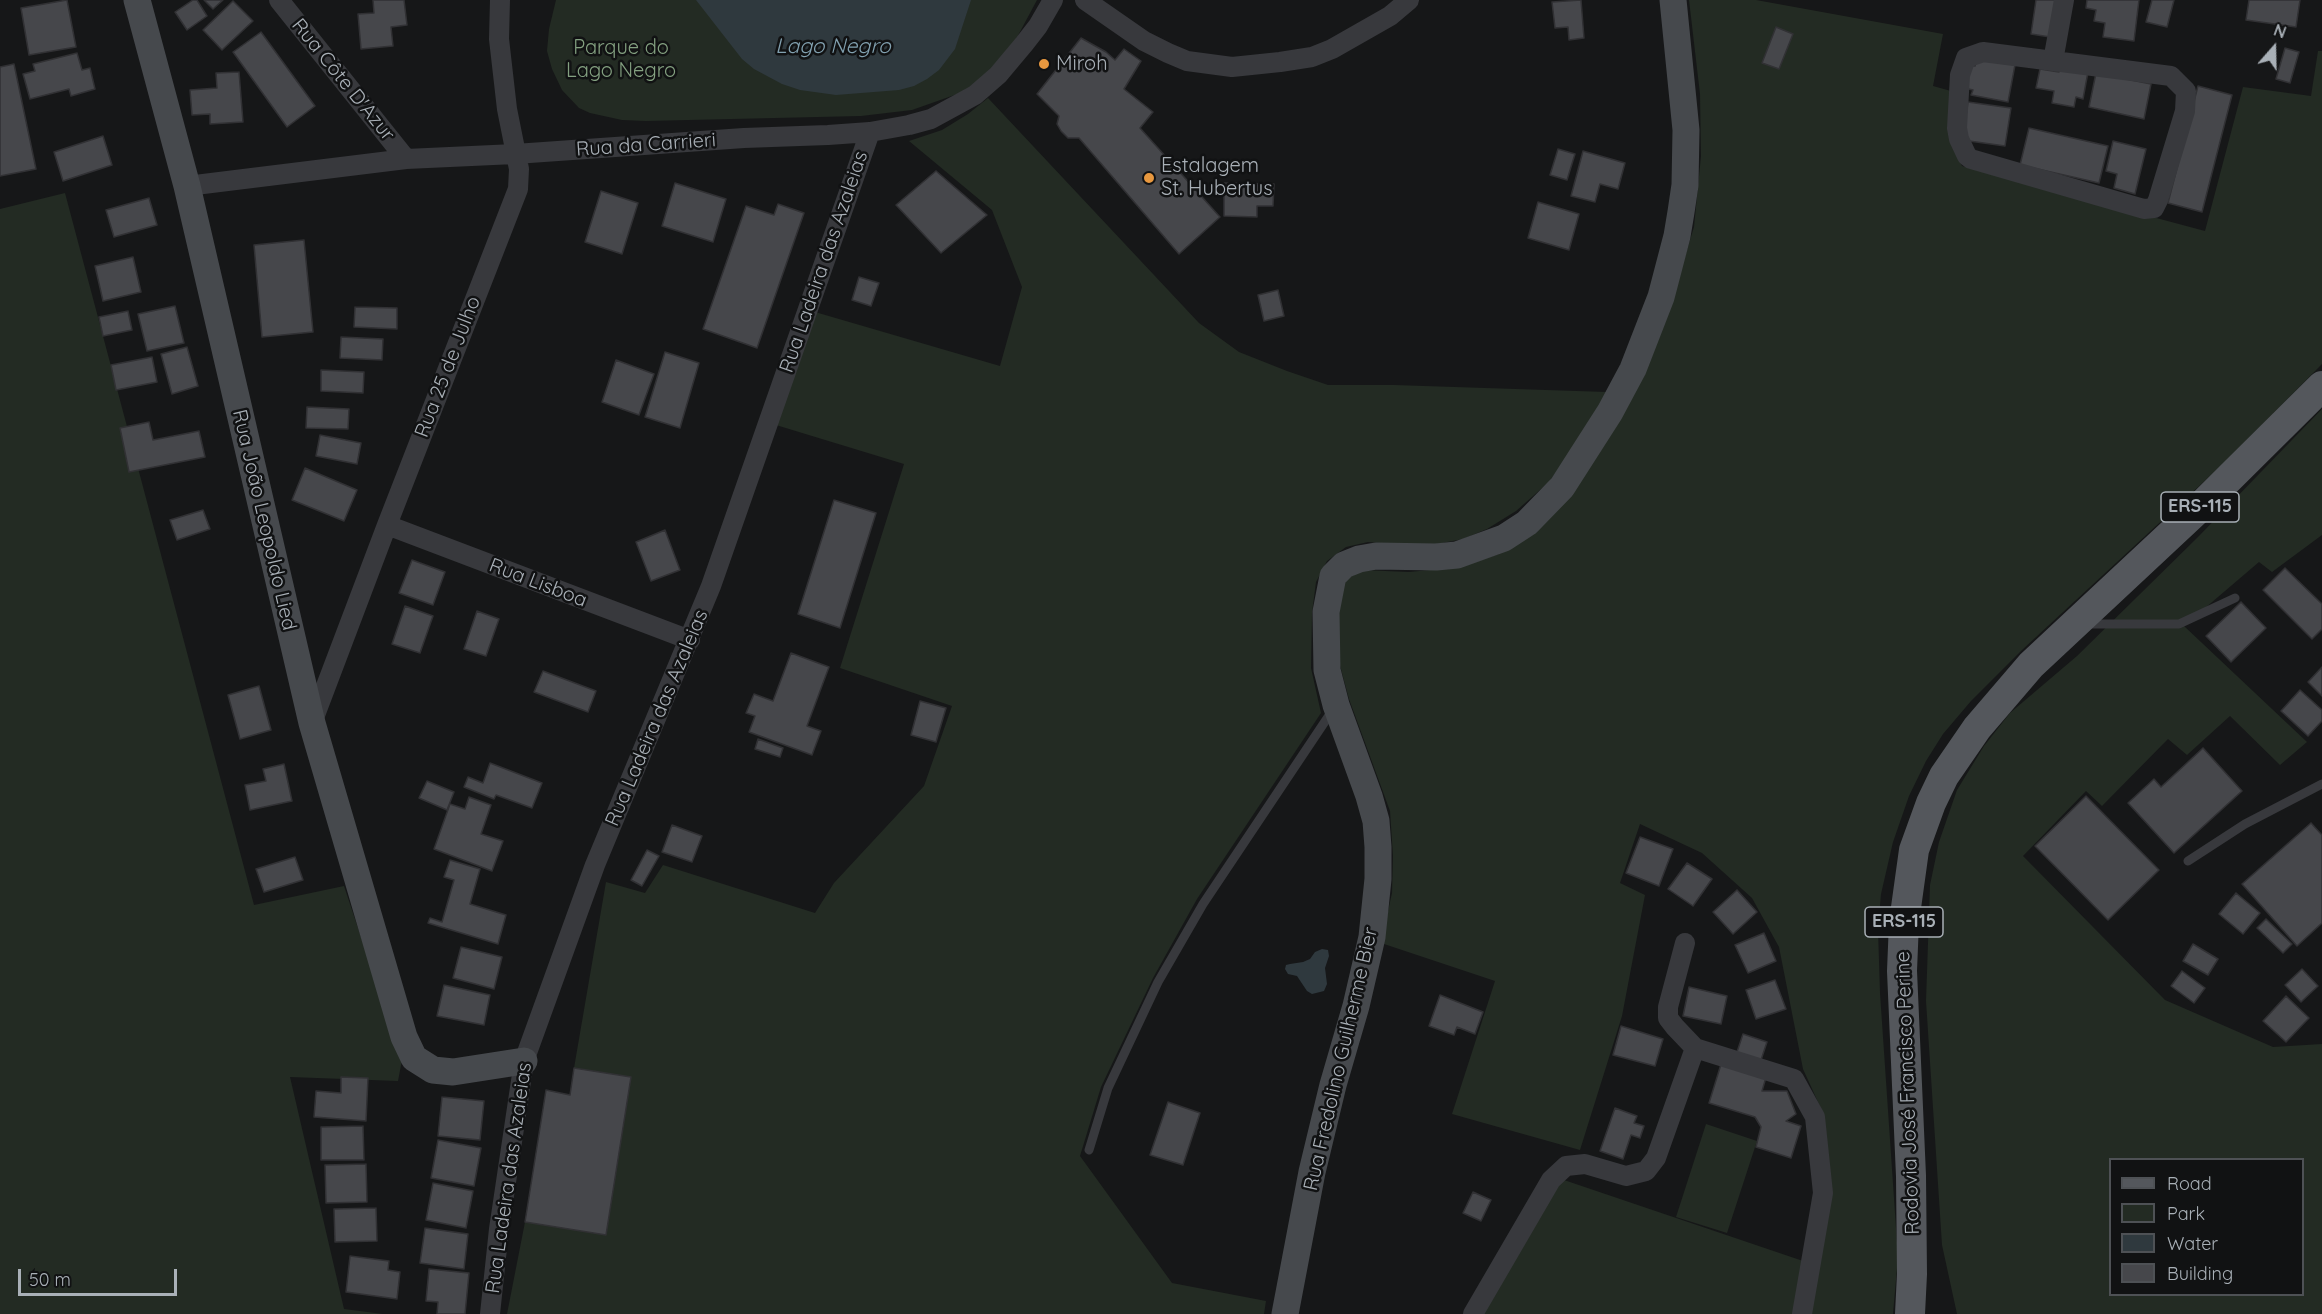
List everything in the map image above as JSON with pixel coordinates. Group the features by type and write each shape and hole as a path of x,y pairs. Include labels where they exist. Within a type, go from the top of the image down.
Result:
{"main road":[{"name":"Rodovia José Francisco Perine","path":"1910,1314 1911,1176 1902,971 1904,922 1914,850 1940,785 1958,753 1996,704 2073,624 2198,509 2322,386"}],"street":[{"name":"Rua João Leopoldo Lied","path":"137,0 187,186 312,723 404,1037 414,1058 433,1070 453,1072 524,1061"},
{"name":"Rua Côte D'Azur","path":"279,0 406,159"},
{"name":"Rua 25 de Julho","path":"312,723 518,189 519,169 507,109 500,39 500,0"},
{"name":"Rua da Carrieri","path":"187,186 406,159 870,132 931,119 975,95 998,75 1038,26 1053,0"},
{"path":"1085,0 1144,41 1168,53 1187,61 1232,67 1312,57 1332,49 1381,21 1409,0"},
{"name":"Rua Fredolino Guilherme Bier","path":"1286,1314 1312,1172 1372,937 1378,879 1376,820 1336,705 1327,670 1326,612 1333,576 1344,565 1359,558 1457,555 1504,538 1527,523 1562,487 1610,412 1633,369 1650,328 1665,286 1677,236 1684,185 1684,102 1673,0"},
{"path":"2053,62 2064,0"},
{"path":"1983,52 2053,62 2171,76 2186,91 2185,111 2154,207 2144,209 1966,156 1957,128 1960,75 1966,58 1983,52"},
{"name":"Rua Ladeira das Azaleias","path":"490,1314 499,1229 524,1061 595,866 711,586 870,132"},
{"name":"Rua Lisboa","path":"387,525 690,640"},
{"path":"1685,943 1668,1007 1668,1018 1695,1048 1794,1078 1815,1117 1823,1193 1803,1314"},
{"path":"1473,1314 1551,1180 1566,1166 1585,1164 1626,1176 1646,1171 1656,1158 1695,1048"}],"lane":[{"path":"2073,624 2179,624 2235,598"},
{"path":"1089,1150 1107,1088 1158,982 1203,904 1336,705"},
{"path":"2188,861 2245,825 2322,784"}],"green space":[{"name":"Parque do Lago Negro","path":"556,0 1037,0 1007,56 983,79 963,92 912,110 861,116 646,121 622,120 590,113 579,108 562,90 547,51 549,29"},
{"path":"1689,0 1756,0 1943,34 1933,86 1951,91 1954,150 1962,166 2205,231 2243,87 2311,96 2318,51 2322,51 2322,364 2224,463 2022,650 1971,701 1943,734 1926,761 1909,796 1893,842 1881,894 1878,929 1880,993 1898,1257 1893,1314 1809,1314 1823,1113 1803,1069 1779,947 1752,898 1702,853 1640,824 1620,883 1645,895 1622,1016 1580,1150 1452,1114 1495,981 1381,943 1392,893 1393,856 1390,811 1349,699 1338,658 1339,594 1347,579 1362,570 1409,572 1460,567 1499,554 1537,532 1667,315 1694,227 1701,156 1700,94"},
{"path":"988,98 1199,323 1239,352 1328,385 1607,392 1577,443 1549,482 1516,511 1487,529 1463,539 1437,544 1406,545 1368,542 1346,547 1327,561 1316,582 1312,613 1311,668 1321,713 1197,899 1153,978 1101,1087 1080,1156 1172,1283 1266,1301 1264,1314 507,1314 525,1222 606,1235 631,1077 574,1068 606,882 645,893 663,865 815,913 834,883 924,786 952,706 840,668 904,464 776,425 815,312 1000,366 1022,287 992,210 909,141 942,130"},
{"path":"65,193 254,905 344,886 402,1060 398,1081 290,1077 344,1309 383,1314 0,1314 0,209"},
{"path":"2322,409 2322,535 2272,572 2259,562 2184,626 2307,742 2280,765 2230,716 2187,755 2168,739 2102,806 2086,791 2023,856 2165,1000 2273,1047 2322,1044 2322,1314 1957,1314 1942,1245 1926,1001 1930,885 1939,842 1957,790 1984,746 2010,713 2077,656 2198,537"},
{"path":"1706,1124 1757,1141 1727,1233 1676,1217"},
{"path":"1564,1180 1806,1262 1796,1314 1481,1314 1556,1183"}],"water":[{"name":"Lago Negro","path":"696,0 971,0 955,49 939,70 927,79 899,90 836,95 800,90 782,84 754,69 742,59"},
{"path":"1322,949 1328,950 1329,956 1325,968 1327,984 1324,991 1312,994 1307,991 1297,976 1288,974 1285,969 1286,965 1310,959 1315,952"}],"building":[{"path":"67,0 76,47 29,55 21,8"},
{"path":"193,0 197,0 207,16 187,30 175,12"},
{"path":"204,0 223,0 213,9"},
{"path":"373,0 404,0 407,25 391,27 393,46 361,49 358,14 374,13"},
{"path":"1581,0 1584,38 1569,40 1568,27 1555,28 1552,2"},
{"path":"2036,0 2056,0 2050,37 2031,34"},
{"path":"2087,0 2139,0 2134,41 2103,37 2105,23 2094,21 2096,10 2086,8"},
{"path":"2152,0 2174,0 2167,27 2146,22"},
{"path":"2249,0 2300,0 2296,27 2246,20"},
{"path":"233,1 253,21 222,50 203,30"},
{"path":"1776,27 1793,34 1779,69 1762,63"},
{"path":"261,32 315,106 287,127 233,52"},
{"name":"Estalagem St. Hubertus","path":"1081,38 1106,52 1115,60 1124,49 1141,61 1124,89 1153,112 1140,128 1220,217 1179,254 1079,138 1068,138 1061,131 1057,124 1059,116 1037,94"},
{"path":"2285,48 2299,52 2290,83 2276,79"},
{"path":"77,53 82,70 90,68 95,89 71,96 69,89 30,99 23,74 35,71 33,64"},
{"path":"1977,58 2015,65 2008,102 1971,95 1973,90 1964,88 1968,65 1975,66"},
{"path":"14,64 36,169 0,176 0,67"},
{"path":"2061,67 2088,72 2083,99 2076,97 2074,107 2052,103 2054,91 2036,88 2040,69 2059,72"},
{"path":"239,72 243,122 210,124 210,114 192,115 190,90 217,88 216,73"},
{"path":"2096,73 2151,84 2144,119 2089,107"},
{"path":"2198,86 2232,95 2202,212 2168,203"},
{"path":"1968,102 2011,108 2005,146 1962,140"},
{"path":"2029,128 2108,146 2099,183 2020,165"},
{"path":"103,136 112,165 63,181 54,152"},
{"path":"2113,141 2146,149 2135,194 2114,188 2117,174 2106,171"},
{"path":"1558,149 1575,154 1567,180 1550,175"},
{"path":"1583,151 1625,163 1618,189 1600,184 1595,202 1571,196"},
{"path":"936,171 987,215 941,253 896,205"},
{"path":"675,183 726,199 713,242 662,226"},
{"path":"1224,183 1274,184 1273,206 1257,206 1257,217 1224,216"},
{"path":"601,191 638,203 622,254 585,242"},
{"path":"149,198 157,225 114,237 106,210"},
{"path":"1538,202 1579,214 1569,250 1528,238"},
{"path":"778,204 804,213 757,348 703,329 746,206 774,215"},
{"path":"304,240 313,332 262,337 254,245"},
{"path":"133,257 141,292 103,301 95,266"},
{"path":"859,277 879,283 871,306 852,300"},
{"path":"1278,290 1284,316 1264,321 1258,295"},
{"path":"175,306 184,343 147,351 138,314"},
{"path":"355,307 397,308 397,329 354,327"},
{"path":"128,311 132,330 103,336 99,317"},
{"path":"341,337 383,339 382,360 340,358"},
{"path":"187,347 198,386 172,394 161,354"},
{"path":"665,352 699,363 680,428 645,417"},
{"path":"152,357 157,382 116,390 111,365"},
{"path":"616,360 654,374 639,415 602,402"},
{"path":"321,370 364,372 363,393 321,391"},
{"path":"307,407 349,409 348,429 306,428"},
{"path":"149,422 153,440 199,431 205,457 129,472 120,428"},
{"path":"320,435 361,443 357,464 316,456"},
{"path":"305,468 357,490 344,521 292,500"},
{"path":"834,500 876,513 840,628 798,614"},
{"path":"203,510 210,529 177,540 170,520"},
{"path":"665,530 680,570 651,581 636,542"},
{"path":"412,560 445,572 433,605 399,593"},
{"path":"2285,568 2322,604 2322,629 2312,639 2263,590"},
{"path":"2241,602 2266,628 2231,662 2206,636"},
{"path":"405,606 433,616 420,653 392,644"},
{"path":"477,611 499,619 486,656 464,649"},
{"path":"791,653 829,667 807,726 821,731 812,755 749,732 755,716 746,713 754,694 773,701"},
{"path":"2322,667 2322,696 2308,682"},
{"path":"543,671 596,691 588,712 534,692"},
{"path":"259,686 271,730 240,739 228,695"},
{"path":"2300,690 2322,710 2322,721 2308,736 2281,711"},
{"path":"920,701 946,708 936,742 911,735"},
{"path":"758,739 783,748 780,757 755,749"},
{"path":"2203,748 2242,791 2174,853 2128,803 2154,779 2161,787"},
{"path":"490,763 542,783 532,808 496,795 494,799 464,787 468,777 483,783"},
{"path":"284,764 292,801 250,810 245,785 266,781 263,769"},
{"path":"427,781 454,792 447,810 419,798"},
{"path":"2086,796 2159,870 2108,920 2035,846"},
{"path":"469,797 491,805 481,834 503,841 492,871 434,849 450,804 465,809"},
{"path":"2311,823 2322,835 2322,923 2297,946 2242,884"},
{"path":"672,825 702,836 692,862 662,852"},
{"path":"1640,837 1673,849 1659,886 1626,873"},
{"path":"647,850 659,856 642,886 631,880"},
{"path":"295,857 303,880 264,892 256,869"},
{"path":"450,860 480,869 470,904 506,915 498,944 428,923 430,918 442,922 454,880 444,877"},
{"path":"1687,863 1712,879 1693,906 1668,889"},
{"path":"1737,890 1757,912 1733,934 1713,912"},
{"path":"2236,893 2260,913 2243,934 2219,914"},
{"path":"2266,919 2292,944 2283,953 2257,928"},
{"path":"1764,933 1776,961 1748,973 1735,945"},
{"path":"2193,944 2218,959 2208,975 2183,961"},
{"path":"461,947 502,957 494,989 453,978"},
{"path":"2302,969 2318,986 2301,1002 2285,985"},
{"path":"2182,971 2205,988 2194,1003 2171,986"},
{"path":"1775,980 1786,1009 1756,1019 1746,990"},
{"path":"444,985 490,995 484,1025 437,1016"},
{"path":"1689,987 1727,996 1721,1024 1683,1016"},
{"path":"1440,995 1483,1012 1475,1034 1457,1027 1454,1035 1429,1026"},
{"path":"2286,996 2309,1018 2286,1042 2263,1021"},
{"path":"1621,1026 1663,1039 1655,1066 1613,1055"},
{"path":"1743,1034 1767,1042 1760,1063 1736,1055"},
{"path":"1722,1061 1767,1074 1762,1091 1787,1091 1796,1114 1786,1121 1801,1126 1791,1158 1756,1147 1761,1127 1755,1117 1709,1103"},
{"path":"574,1068 631,1077 606,1235 525,1222 546,1090 570,1095"},
{"path":"341,1077 368,1078 366,1121 314,1117 316,1091 341,1093"},
{"path":"442,1097 484,1101 480,1140 438,1136"},
{"path":"1168,1102 1200,1113 1183,1165 1150,1155"},
{"path":"1615,1108 1637,1116 1634,1123 1644,1126 1640,1138 1631,1135 1623,1159 1600,1151"},
{"path":"363,1126 364,1160 321,1160 321,1127"},
{"path":"438,1140 481,1148 474,1186 431,1178"},
{"path":"366,1164 367,1202 326,1203 325,1165"},
{"path":"433,1183 473,1191 466,1228 426,1220"},
{"path":"1473,1192 1491,1200 1481,1221 1463,1213"},
{"path":"376,1208 377,1241 335,1242 334,1209"},
{"path":"425,1228 468,1234 464,1269 420,1263"},
{"path":"350,1256 389,1261 388,1270 400,1272 397,1299 346,1292"},
{"path":"429,1269 469,1273 465,1314 437,1314 438,1302 426,1301"}],"place":[{"name":"Miroh","path":"1044,64"},
{"name":"Estalagem St. Hubertus","path":"1149,178"}]}
